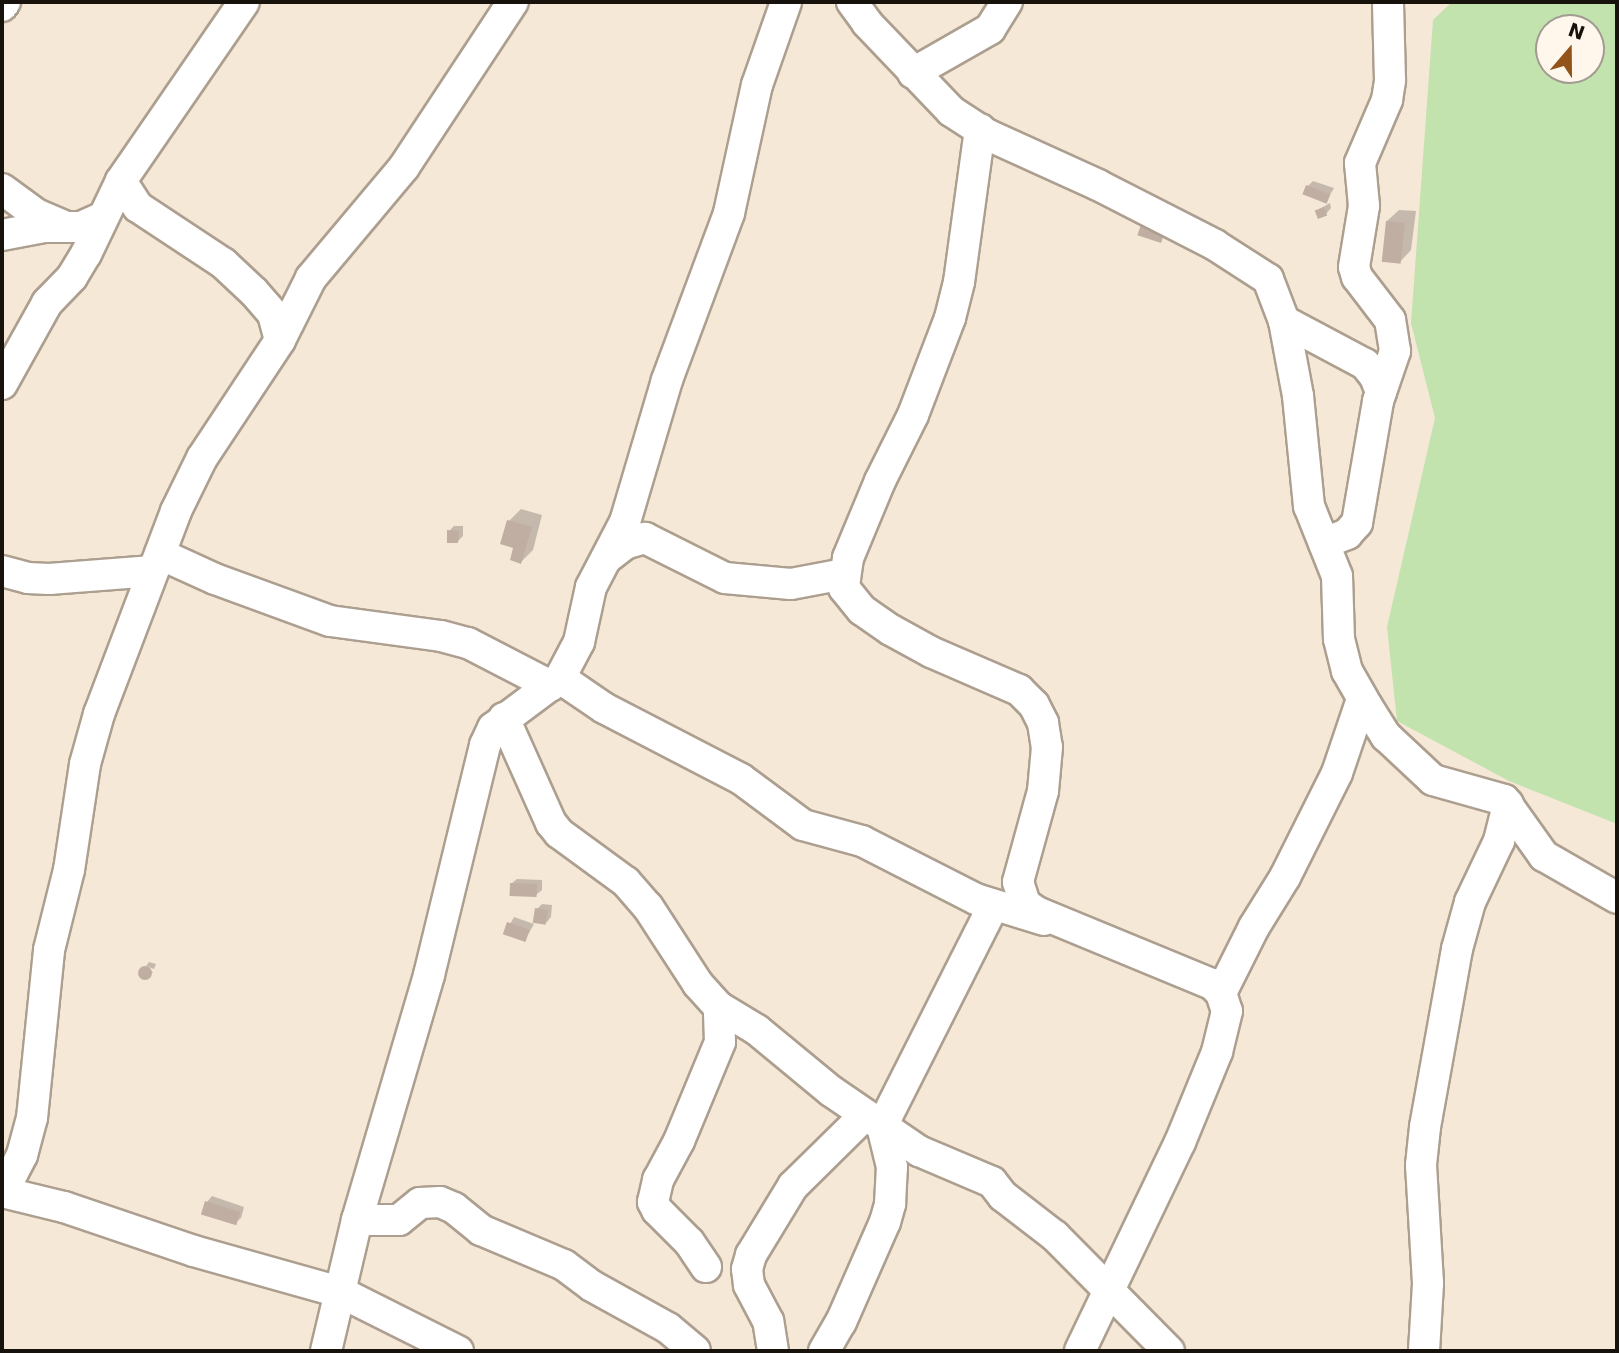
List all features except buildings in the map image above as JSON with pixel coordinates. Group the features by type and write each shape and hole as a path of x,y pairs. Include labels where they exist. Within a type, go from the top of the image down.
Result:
{"street":[{"path":"2,6 5,2"},
{"path":"2,384 12,341 72,277 121,181 244,2"},
{"path":"458,1351 340,1292 176,1246 64,1207 2,1192 22,1155 32,1118 48,950 69,870 85,764 99,714 156,563 202,458 280,340 311,278 404,167 513,2"},
{"path":"326,1351 357,1220 429,975 485,745 493,728 504,718 555,682 579,642 591,587 625,522 667,380 729,213 757,85 786,2"},
{"path":"852,2 867,23 939,102 980,130 1098,185 1262,273 1273,288 1284,321 1298,396 1309,506 1337,576 1339,639 1347,671 1362,699 1386,736 1433,780 1499,797 1508,804 1544,856 1617,898"},
{"path":"913,73 990,29 1007,2"},
{"path":"1324,542 1348,534 1357,523 1381,392 1395,351 1393,330 1386,313 1357,277 1354,268 1364,206 1360,163 1387,100 1390,80 1388,2"},
{"path":"980,130 959,282 950,318 913,415 880,481 848,558 844,588 862,611 931,652 1019,690 1034,705 1043,723 1047,747 1043,791 1018,882 1025,904 1212,984 1221,993 1227,1021 1180,1142 1080,1351"},
{"path":"121,181 138,206 223,263 254,292 273,314 280,340"},
{"path":"2,189 36,214 71,228"},
{"path":"2,235 44,227 71,228 89,225 103,217"},
{"path":"1284,321 1365,364 1376,377 1381,392"},
{"path":"604,561 625,544 645,538 725,578 791,584 844,574"},
{"path":"2,571 28,578 49,579 156,563 215,579 330,621 441,636 468,643 555,682 741,779 803,825 862,841 993,906 1070,924"},
{"path":"1221,993 1254,928 1286,877 1331,784 1362,699"},
{"path":"504,718 551,823 559,832 626,882 648,907 698,984 719,1007 757,1030 831,1091 919,1152 992,1182 1003,1196 1055,1236 1169,1351"},
{"path":"1424,1351 1428,1283 1421,1165 1425,1127 1460,938 1480,877 1499,841 1508,804"},
{"path":"773,1351 768,1321 749,1285 747,1269 751,1255 785,1196 873,1120 993,906"},
{"path":"706,1267 689,1242 657,1210 653,1202 658,1180 679,1141 720,1042 719,1007"},
{"path":"824,1351 841,1322 885,1222 892,1167 873,1120"},
{"path":"357,1220 399,1220 420,1203 440,1202 454,1208 481,1230 564,1265 592,1286 667,1328 695,1351"}],"green space":[{"path":"1452,2 1617,2 1617,824 1509,781 1397,721 1387,627 1435,418 1411,323 1433,20"}]}
